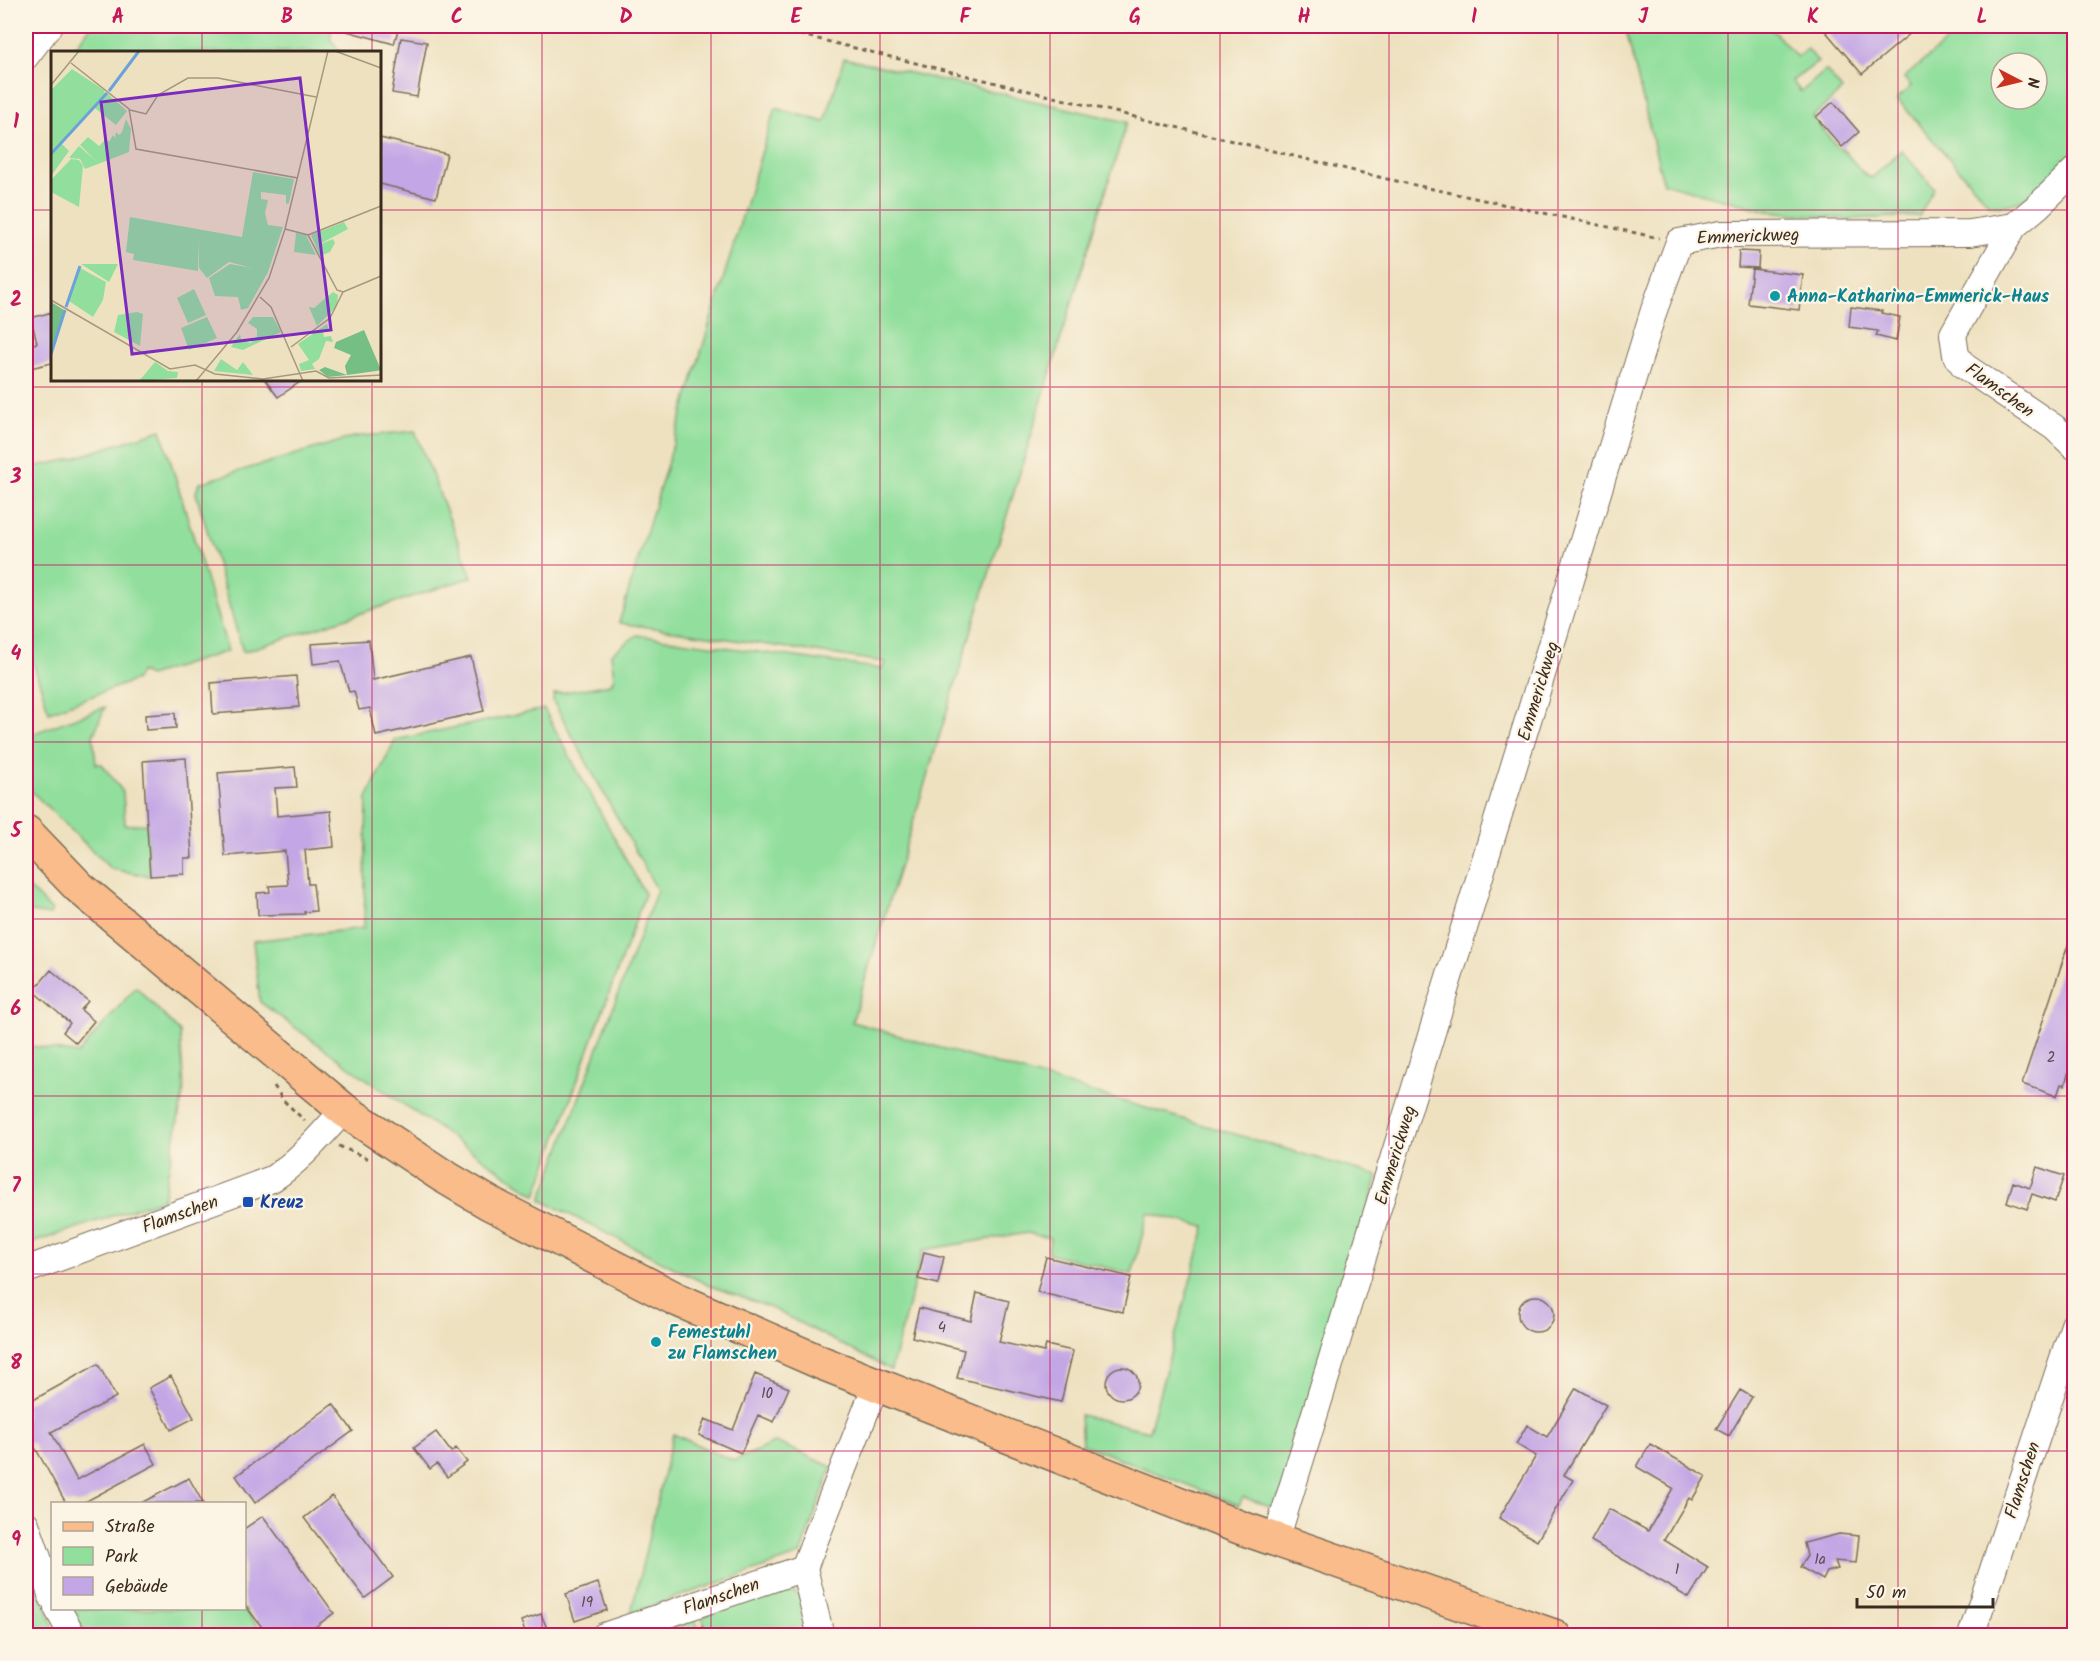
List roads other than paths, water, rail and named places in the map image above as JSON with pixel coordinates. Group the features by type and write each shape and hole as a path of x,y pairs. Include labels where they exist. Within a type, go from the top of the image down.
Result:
{"main road":[{"path":"26,832 79,887 344,1110 440,1174 489,1203 676,1299 769,1342 1276,1540 1554,1635"}],"street":[{"path":"26,56 49,26"},
{"path":"2014,226 2074,171"},
{"name":"Emmerickweg","path":"1276,1540 1651,322 1679,242 1721,234 1970,233 2014,226"},
{"name":"Flamschen","path":"2014,226 1953,334 1953,345 1964,366 2055,428 2074,446"},
{"name":"Flamschen","path":"26,1270 272,1179 293,1166 344,1110"},
{"name":"Flamschen","path":"1971,1635 2074,1325"},
{"path":"821,1635 804,1568 876,1385"},
{"path":"26,1524 51,1594"},
{"name":"Flamschen","path":"604,1635 804,1568"},
{"path":"58,1610 73,1635"}],"place":[{"name":"Anna-Katharina-Emmerick-Haus","path":"1775,296"},
{"name":"Kreuz","path":"248,1202"},
{"name":"Femestuhl zu Flamschen","path":"656,1342"}]}
